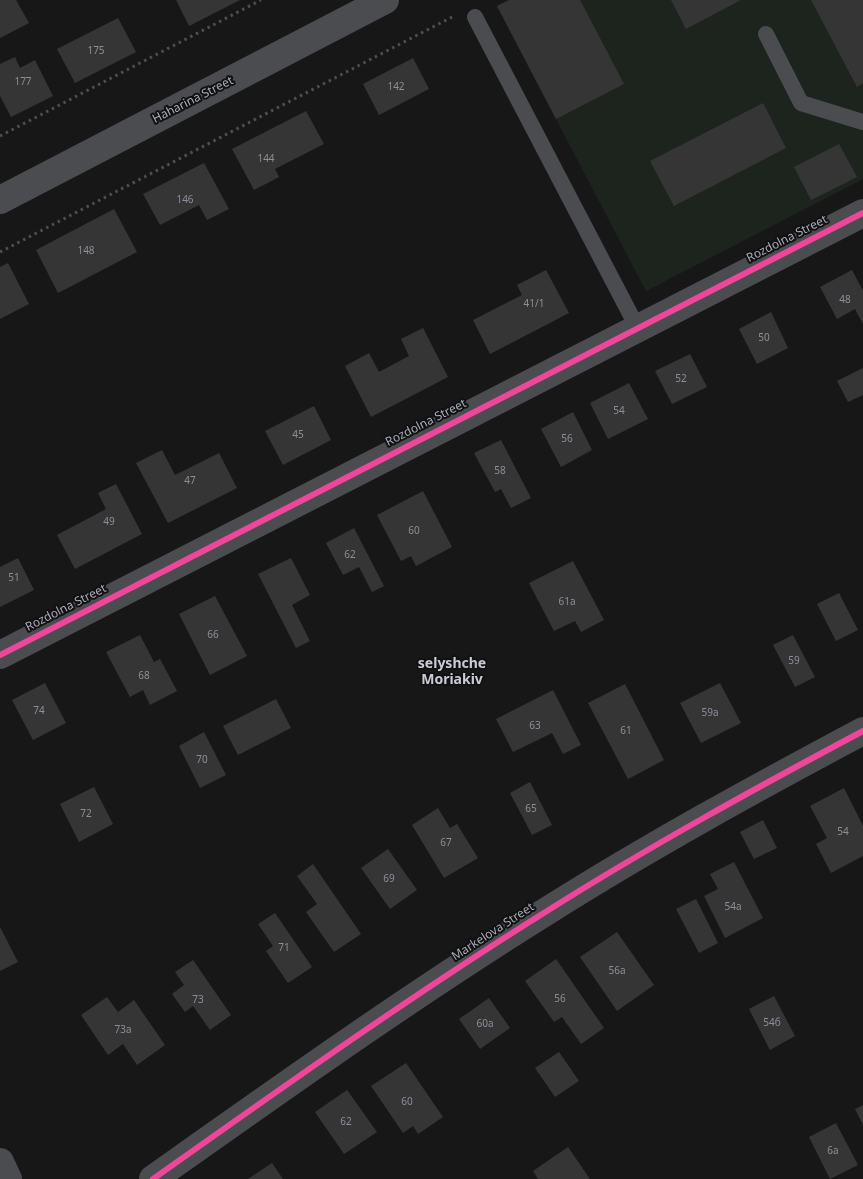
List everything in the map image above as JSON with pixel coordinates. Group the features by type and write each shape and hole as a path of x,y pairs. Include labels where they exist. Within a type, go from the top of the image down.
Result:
{"street":[{"name":"Haharina Street","path":"0,200 385,0"},
{"name":"Rozdolna Street","path":"0,655 637,327 863,213"},
{"name":"Markelova Street","path":"153,1179 369,1026 548,910 704,816 863,731"},
{"path":"0,1162 8,1179"}],"lane":[{"path":"468,15 637,327"},
{"path":"766,34 801,102 863,122"}],"path":[{"path":"0,136 261,0"},
{"path":"0,252 468,15"}],"shaded area":[{"path":"509,0 863,0 863,179 646,291 497,6"}],"building":[{"path":"0,0 16,0 29,23 0,38"},
{"path":"176,0 240,0 189,26"},
{"path":"509,0 580,0 624,84 556,119 497,6"},
{"path":"671,0 741,0 686,29"},
{"path":"811,0 863,0 863,83 857,87"},
{"path":"118,18 136,52 75,83 57,49"},
{"path":"15,57 20,68 35,60 53,96 11,117 0,96 0,64"},
{"path":"413,58 429,89 379,115 363,84"},
{"path":"763,103 786,148 674,206 650,161"},
{"path":"306,111 324,144 275,169 279,177 254,190 232,149"},
{"path":"839,144 857,177 811,200 794,167"},
{"path":"204,163 229,209 207,220 199,205 160,225 143,194"},
{"path":"114,209 137,252 58,293 36,250"},
{"path":"8,263 29,304 0,319 0,267"},
{"path":"546,270 569,313 490,354 473,320 522,295 517,285"},
{"path":"852,270 863,291 863,324 855,309 837,319 820,287"},
{"path":"771,312 788,348 757,364 739,329"},
{"path":"423,328 448,377 371,417 345,366 369,353 379,372 409,356 401,339"},
{"path":"690,354 707,387 672,404 655,371"},
{"path":"863,368 863,395 848,402 837,381"},
{"path":"629,383 648,419 608,439 590,403"},
{"path":"314,406 331,440 283,465 265,431"},
{"path":"573,412 592,450 561,467 541,429"},
{"path":"501,440 531,498 511,508 501,489 495,492 474,453"},
{"path":"162,450 175,475 219,453 237,488 168,523 136,463"},
{"path":"116,484 142,534 75,569 57,535 106,509 98,493"},
{"path":"423,491 452,547 416,566 411,556 401,561 377,515"},
{"path":"354,528 384,586 372,592 359,567 343,575 326,543"},
{"path":"18,558 34,590 0,607 0,567"},
{"path":"291,558 310,595 292,605 310,641 296,648 258,574"},
{"path":"573,561 604,620 581,632 575,621 554,631 529,583"},
{"path":"839,593 858,630 836,641 817,604"},
{"path":"215,596 247,656 210,675 179,614"},
{"path":"140,635 154,662 160,659 177,691 150,705 143,690 130,697 106,652"},
{"path":"793,635 815,677 795,687 773,645"},
{"path":"45,683 66,723 33,740 12,700"},
{"path":"720,683 741,723 701,743 680,703"},
{"path":"625,684 664,760 628,779 588,703"},
{"path":"553,690 581,745 563,754 552,733 513,752 496,719"},
{"path":"276,699 291,728 238,755 223,726"},
{"path":"204,732 226,775 200,788 179,746"},
{"path":"530,782 552,825 532,835 510,793"},
{"path":"94,787 113,824 79,842 60,804"},
{"path":"844,788 863,826 863,856 831,873 816,844 827,838 810,806"},
{"path":"438,808 450,828 457,824 478,858 444,878 412,825"},
{"path":"763,820 777,848 754,859 740,832"},
{"path":"388,849 417,890 390,909 361,868"},
{"path":"734,862 763,918 725,938 704,896 718,889 710,874"},
{"path":"313,864 361,934 334,952 306,912 317,904 297,876"},
{"path":"696,899 718,943 699,953 676,909"},
{"path":"275,913 312,967 288,983 266,951 273,946 258,924"},
{"path":"0,927 18,962 0,971"},
{"path":"617,932 654,985 617,1011 580,957"},
{"path":"556,959 604,1028 581,1044 562,1017 554,1022 525,981"},
{"path":"193,960 231,1015 210,1030 193,1006 185,1012 172,994 184,985 175,972"},
{"path":"774,996 795,1036 770,1050 749,1009"},
{"path":"107,997 118,1012 134,1000 165,1045 137,1065 123,1044 108,1055 81,1015"},
{"path":"489,998 510,1028 480,1049 459,1019"},
{"path":"559,1052 579,1081 555,1097 535,1068"},
{"path":"406,1063 443,1117 418,1134 413,1126 403,1133 371,1086"},
{"path":"347,1090 377,1132 344,1154 315,1112"},
{"path":"863,1105 863,1125 855,1109"},
{"path":"836,1123 858,1165 830,1179 809,1137"},
{"path":"568,1147 590,1179 538,1179 533,1171"},
{"path":"272,1163 283,1179 248,1179"}],"cycle path":[{"path":"0,655 863,213"},
{"path":"153,1179 397,1008 547,911 625,863 863,731"}],"district":[{"name":"selyshche Moriakiv","path":"452,672"}]}
